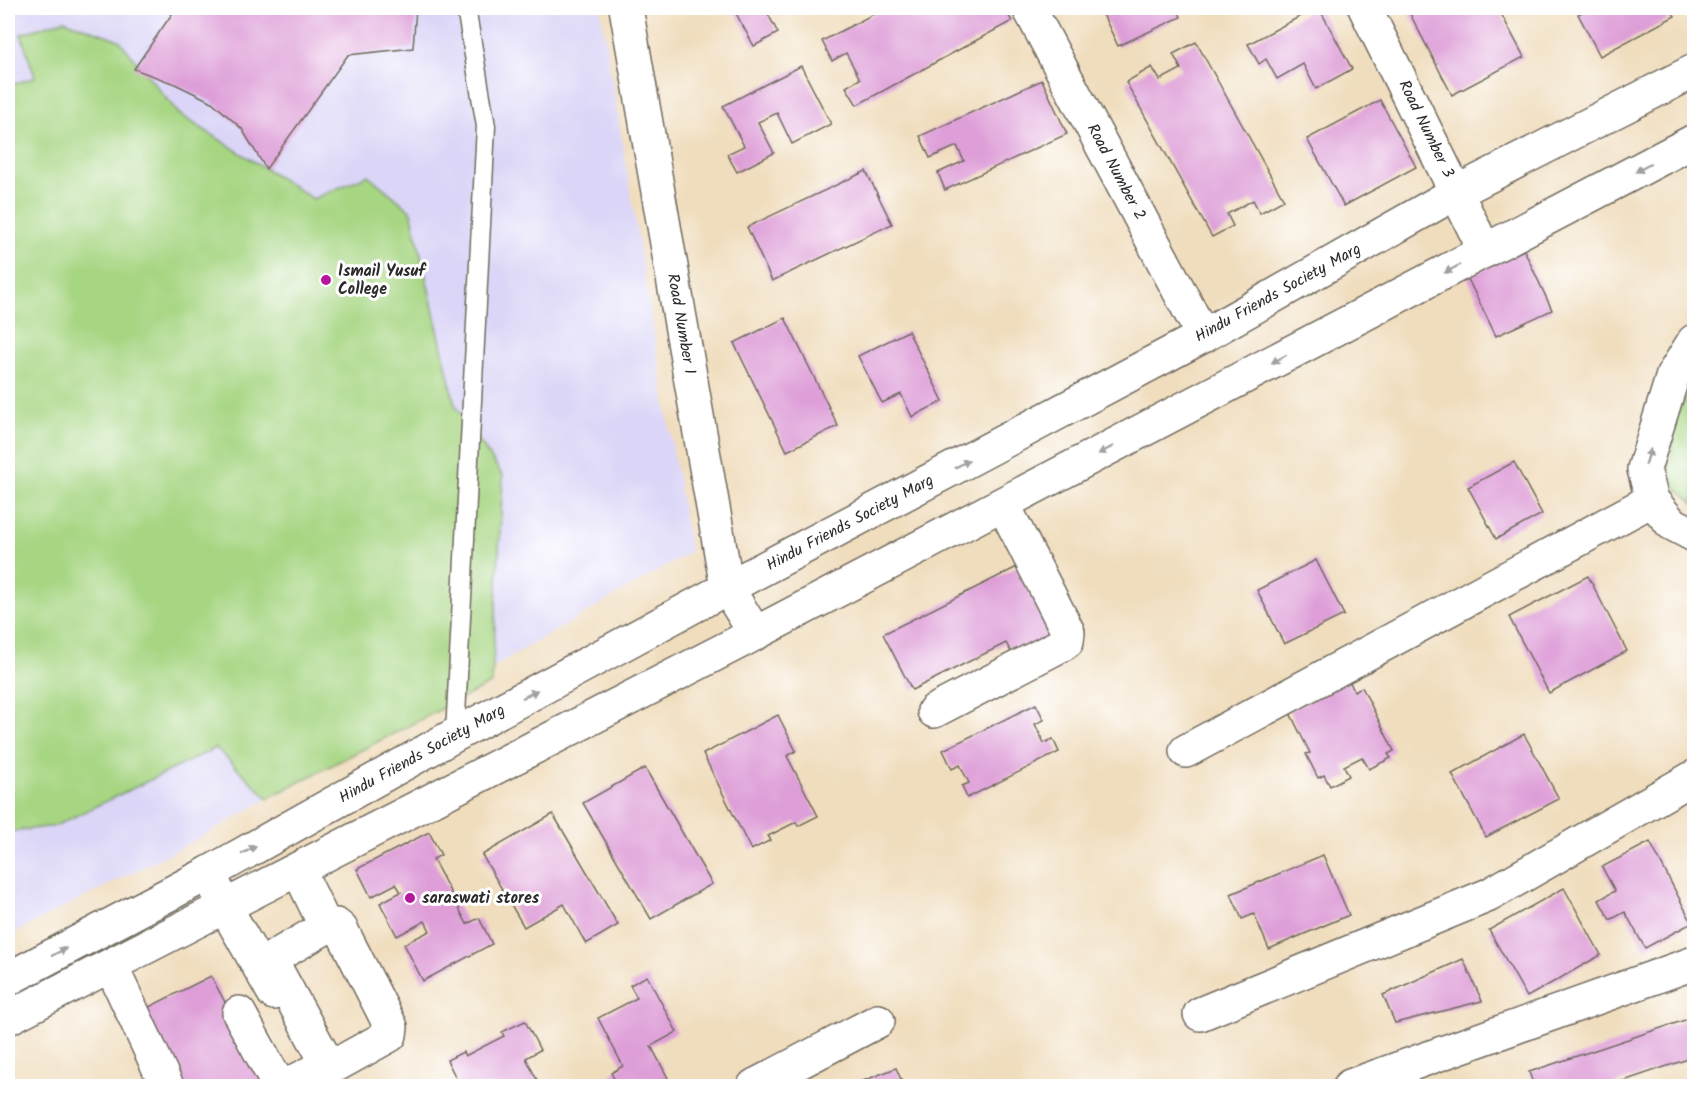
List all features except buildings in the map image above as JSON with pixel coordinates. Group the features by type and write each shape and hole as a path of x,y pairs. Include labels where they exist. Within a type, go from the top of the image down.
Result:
{"street":[{"name":"Road Number 1","path":"626,8 728,588 756,633"},
{"name":"Road Number 2","path":"1029,8 1203,336"},
{"name":"Road Number 3","path":"1365,8 1485,251"},
{"name":"Hindu Friends Society Marg","path":"8,979 209,873 455,735 728,588 1203,336 1457,192 1695,71"},
{"path":"8,1018 756,633 1695,141"},
{"path":"1695,341 1673,375 1644,470 1652,500 1671,523 1695,535"},
{"path":"1186,751 1652,500"},
{"path":"934,711 1063,644 1068,637 1068,632 1003,504"},
{"path":"1200,1014 1489,895 1695,777"},
{"path":"298,869 326,927"},
{"path":"209,873 225,907 321,1078 286,1086"},
{"path":"1350,1086 1695,963"},
{"path":"111,966 167,1086"},
{"path":"279,1086 243,1020 282,1008"},
{"path":"754,1086 878,1021"}],"lane":[{"path":"455,735 486,126 466,8"}],"shaded area":[{"name":"Ismail Yusuf College","path":"8,8 600,8 690,552 202,837 8,936"}],"green space":[{"name":"Ismail Yusuf College","path":"64,20 119,40 179,114 313,199 368,175 411,211 455,405 503,476 492,683 268,798 216,748 55,826 8,832 8,86 35,77 21,34"},
{"path":"1694,386 1694,504 1668,481 1676,414"}],"place":[{"name":"Ismail Yusuf College","path":"326,280"},
{"name":"saraswati stores","path":"410,898"}]}
